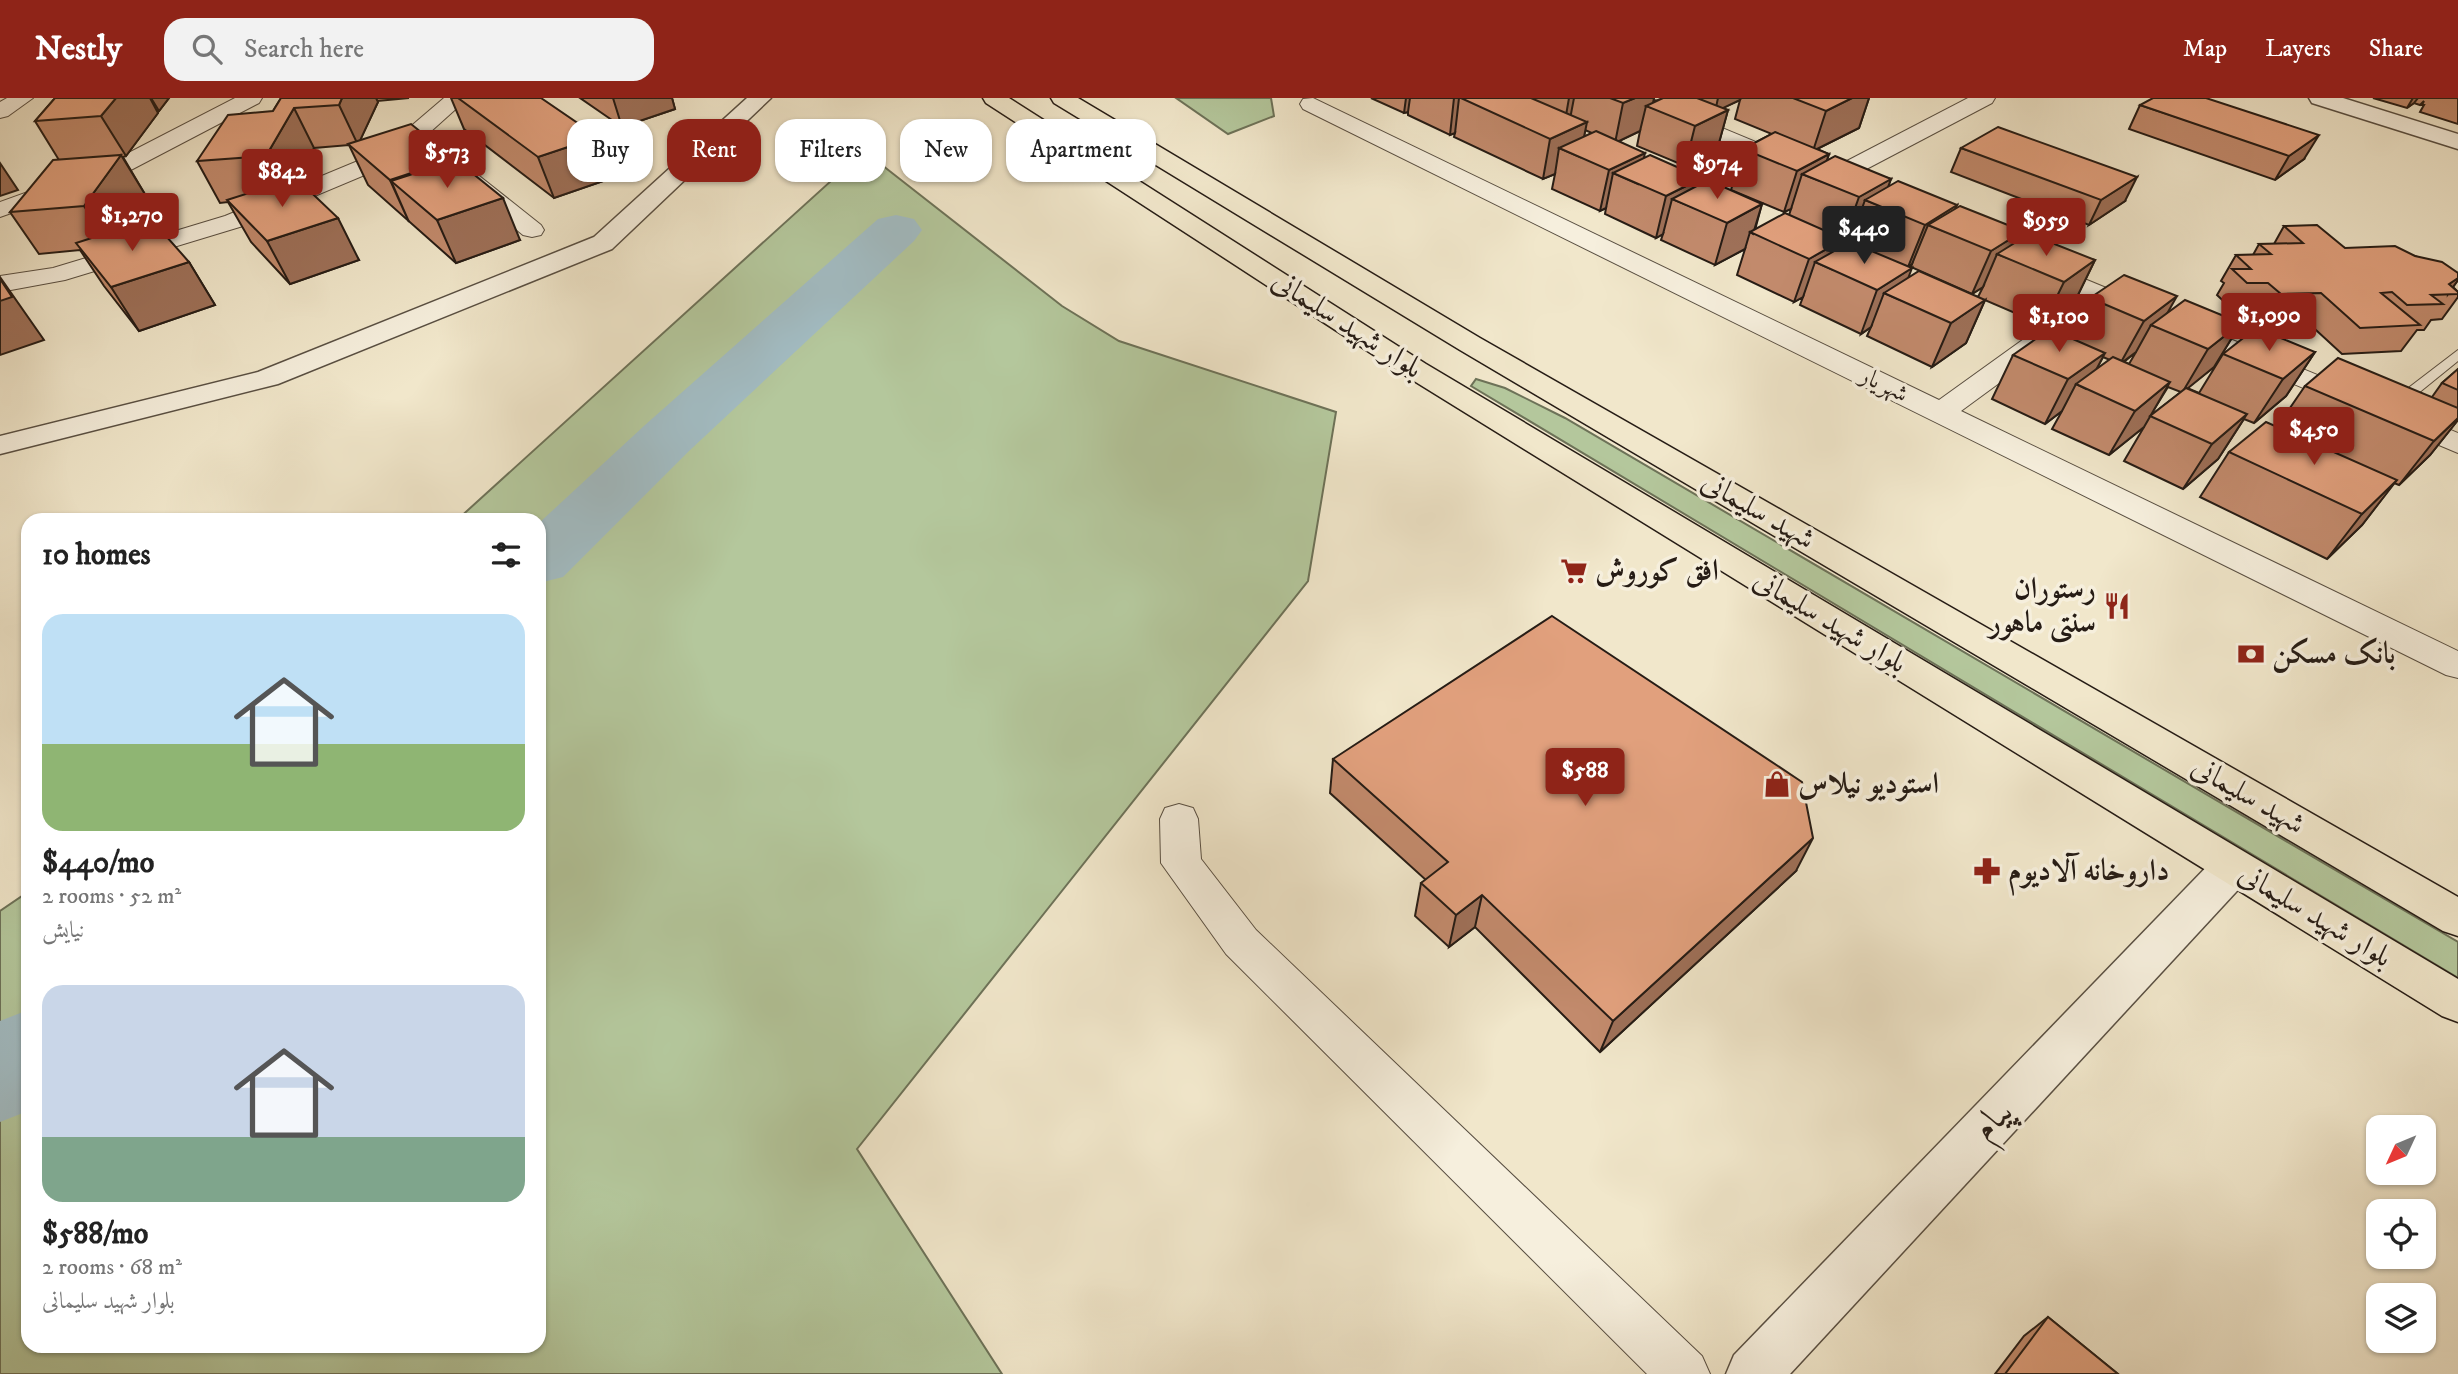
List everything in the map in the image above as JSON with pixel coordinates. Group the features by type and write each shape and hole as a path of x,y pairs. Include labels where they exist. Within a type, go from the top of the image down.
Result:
{"main road":[{"name":"بلوار شهید سلیمانی","path":"994,98 1416,370 2458,1002"},
{"name":"شهید سلیمانی","path":"1062,98 1470,344 2458,918"},
{"path":"1416,370 1470,344"}],"street":[{"path":"0,111 22,98"},
{"path":"184,135 204,98"},
{"path":"0,210 119,167 251,98"},
{"path":"0,284 56,275 234,222 390,156 457,98"},
{"path":"519,98 567,130"},
{"path":"0,445 268,378 603,243 760,98"},
{"path":"1631,98 1853,191"},
{"path":"1828,180 1982,98"},
{"path":"2320,98 2458,142"},
{"name":"شهریار","path":"1311,104 2458,666"},
{"path":"414,135 436,152"},
{"path":"457,170 532,230"},
{"path":"2018,260 2458,444"},
{"path":"1941,412 2086,307"},
{"path":"1179,819 1181,863 1241,942 1684,1374"},
{"name":"پیام","path":"1753,1374 2233,867"}],"lane":[{"path":"2385,413 2458,354"}],"green space":[{"path":"1176,98 1271,98 1274,116 1228,134"},
{"path":"886,168 900,182 904,182 1062,306 1119,341 1336,412 1308,581 857,1149 1002,1374 0,1374 0,911 21,897 21,1353 546,1353 546,513 465,513 830,182 886,182"},
{"path":"1476,379 1505,388 1565,418 2458,942 2458,978 1471,386"}],"building":[{"path":"55,98 116,98 101,116 35,121"},
{"path":"281,98 342,98 339,105 294,108 266,156 197,161 228,115 273,111"},
{"path":"458,98 541,98 572,119 567,119 567,147 538,157"},
{"path":"1461,98 1531,98 1587,122 1550,139"},
{"path":"1610,98 1635,98 1623,103"},
{"path":"1663,98 1697,98 1728,110 1695,126 1646,106"},
{"path":"1793,98 1852,98 1826,111"},
{"path":"2153,98 2206,98 2319,135 2289,156 2140,105"},
{"path":"411,124 454,159 390,180 348,144"},
{"path":"1998,127 2137,177 2101,200 1961,148"},
{"path":"1596,131 1645,153 1609,170 1559,148"},
{"path":"1775,132 1829,154 1797,171 1743,149"},
{"path":"121,155 84,206 10,212 53,160"},
{"path":"1650,155 1702,178 1666,196 1613,173"},
{"path":"1835,156 1891,179 1859,197 1802,174"},
{"path":"456,160 503,198 437,220 391,181"},
{"path":"296,178 338,218 267,241 227,200"},
{"path":"1708,180 1762,204 1727,223 1672,199"},
{"path":"1898,181 1957,205 1925,225 1865,200"},
{"path":"1960,206 2023,231 1991,251 1928,225"},
{"path":"1785,213 1844,239 1809,259 1750,232"},
{"path":"151,219 189,262 111,287 76,243"},
{"path":"2317,225 2345,248 2395,246 2415,256 2442,262 2458,273 2458,278 2449,284 2458,294 2431,295 2443,304 2407,305 2392,292 2381,293 2420,325 2360,328 2321,293 2281,294 2268,283 2247,283 2232,269 2251,269 2236,255 2271,254 2259,244 2303,243 2284,226"},
{"path":"2029,234 2095,260 2064,282 1997,254"},
{"path":"1850,242 1912,268 1877,290 1815,262"},
{"path":"1919,271 1985,300 1951,323 1884,293"},
{"path":"2124,275 2177,296 2144,321 2090,298"},
{"path":"0,279 12,297 0,301"},
{"path":"2185,300 2241,323 2208,349 2151,325"},
{"path":"2256,328 2315,352 2283,379 2223,354"},
{"path":"2050,329 2105,353 2068,379 2013,355"},
{"path":"2113,357 2170,382 2135,411 2076,384"},
{"path":"2338,358 2458,408 2458,418 2434,441 2305,386"},
{"path":"2458,369 2458,390 2442,383"},
{"path":"2186,388 2247,414 2212,444 2150,416"},
{"path":"2266,422 2397,480 2362,514 2229,452"},
{"path":"1552,616 1802,782 1813,838 1613,1021 1482,895 1456,915 1421,883 1448,862 1333,759"},
{"path":"2048,1317 2118,1374 2005,1374"}],"waterway":[{"path":"546,554 667,438 896,230"},
{"path":"0,1079 21,1059"}],"place":[{"name":"افق کوروش","path":"1574,571"},
{"name":"رستوران سنتی ماهور","path":"2117,606"},
{"name":"بانک مسکن","path":"2251,654"},
{"name":"استودیو نیلاس","path":"1777,784"},
{"name":"داروخانه آلادیوم","path":"1987,871"}]}
